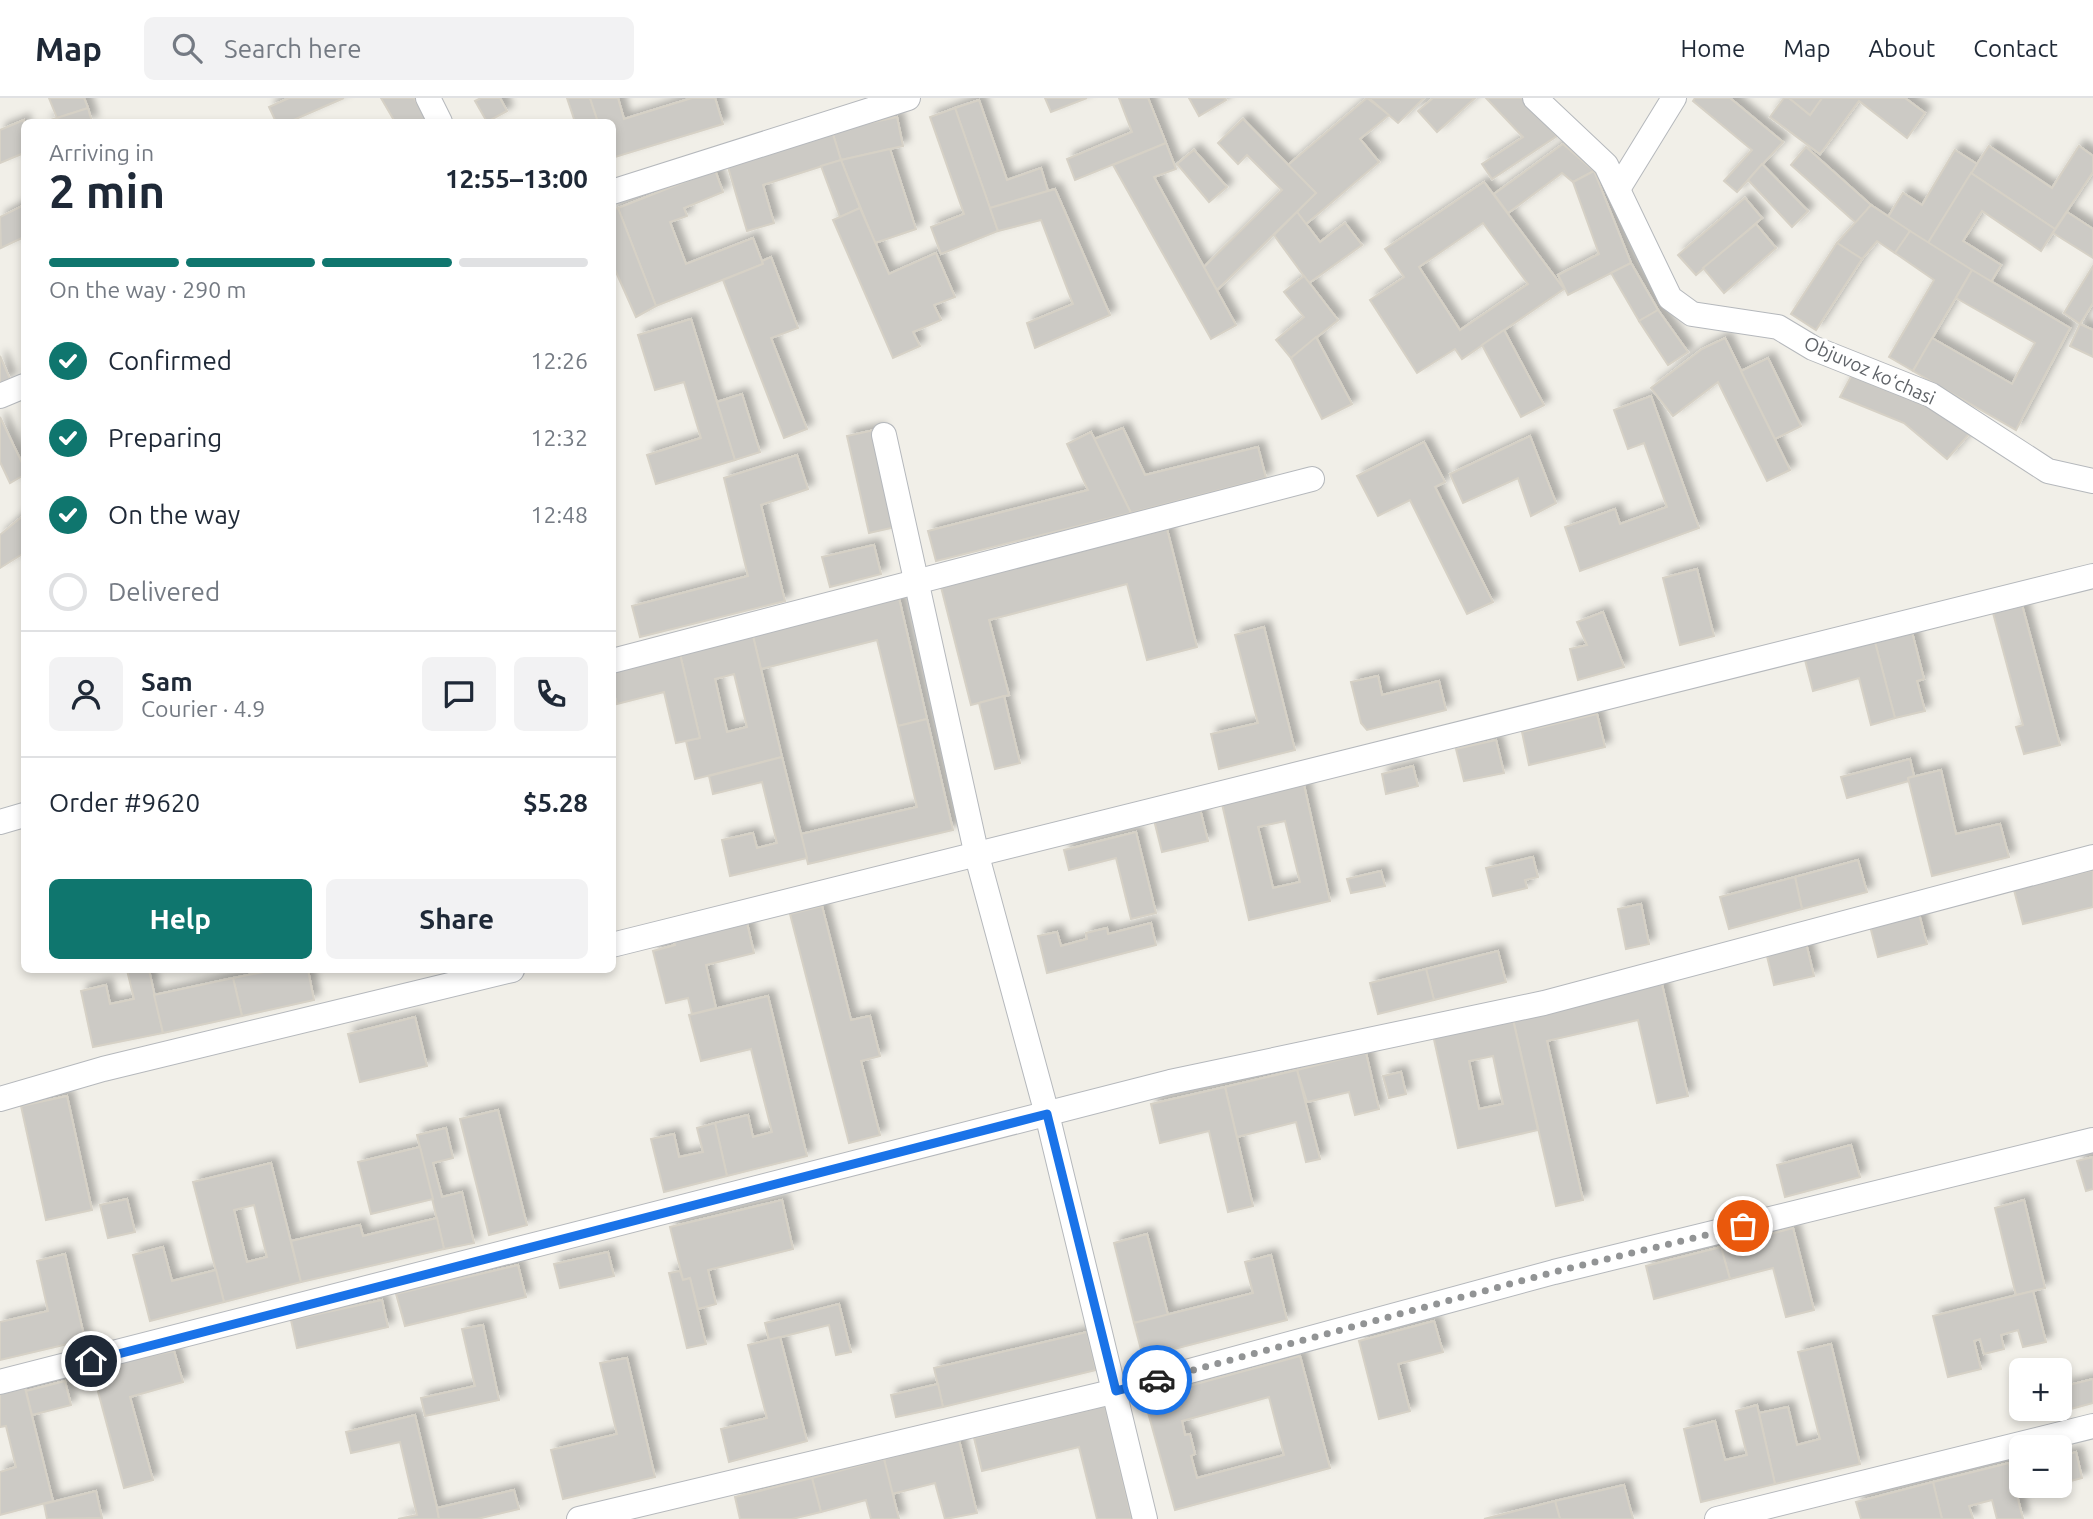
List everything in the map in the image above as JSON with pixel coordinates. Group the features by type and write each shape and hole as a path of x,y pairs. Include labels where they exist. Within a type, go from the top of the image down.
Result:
{"street":[{"path":"428,98 438,119"},
{"path":"616,191 908,98"},
{"name":"Objuvoz koʻchasi","path":"1535,98 1606,166 1670,298 1692,314 1778,327 1813,348 1931,395 2048,471 2093,481"},
{"path":"1618,189 1674,98"},
{"path":"0,396 21,387"},
{"path":"884,435 976,856 1047,1114 1145,1519"},
{"path":"616,660 1312,479"},
{"path":"616,944 2093,576"},
{"path":"0,822 21,816"},
{"path":"0,1382 1170,1082 1544,1003 2093,857"},
{"path":"0,1100 103,1069 500,973"},
{"path":"579,1519 1116,1391 1554,1272 2093,1140"},
{"path":"1717,1519 2093,1426"}],"building":[{"path":"49,98 84,98 88,108 57,118"},
{"path":"289,98 344,98 296,119 275,119 269,107"},
{"path":"381,98 414,98 426,119 393,119"},
{"path":"481,98 500,98 507,111 492,119 485,119 475,101"},
{"path":"567,98 590,98 597,119 574,119"},
{"path":"590,98 618,98 624,119 692,98 715,98 723,124 616,157 616,119 597,119"},
{"path":"1045,98 1087,98 1051,112"},
{"path":"1119,98 1148,98 1166,143 1075,180 1067,159 1132,132"},
{"path":"1189,98 1224,98 1226,100 1199,116"},
{"path":"1367,98 1389,115 1360,139 1379,162 1306,224 1297,212 1316,193 1288,165"},
{"path":"1369,98 1424,98 1398,123"},
{"path":"1433,98 1475,98 1437,132 1418,111"},
{"path":"1486,98 1522,98 1557,136 1492,179 1482,164 1523,137"},
{"path":"1695,98 1730,98 1783,142 1737,192 1724,181 1752,150 1693,101"},
{"path":"1784,98 1789,98 1810,115 1822,98 1905,98 1925,113 1907,138 1859,101 1820,154 1770,117"},
{"path":"1789,98 1822,98 1810,115"},
{"path":"979,100 1007,180 1041,168 1048,191 990,208 955,108"},
{"path":"88,108 91,119 54,119"},
{"path":"955,108 998,231 941,254 931,227 964,214 930,117"},
{"path":"897,117 903,146 841,160 832,131"},
{"path":"1243,119 1316,193 1217,290 1204,267 1282,190 1247,155 1238,164 1218,143"},
{"path":"21,121 21,154 0,163 0,130"},
{"path":"832,131 841,160 763,185 774,223 747,231 727,164"},
{"path":"1166,143 1176,169 1154,177 1236,325 1211,339 1113,165"},
{"path":"1563,144 1594,171 1573,182 1562,173 1508,213 1494,194"},
{"path":"1989,146 2052,188 2079,146 2093,156 2093,172 2055,229 1971,173"},
{"path":"1806,147 1871,205 1856,223 1791,165"},
{"path":"890,149 916,229 875,243 841,160"},
{"path":"1194,150 1227,187 1209,202 1177,164"},
{"path":"1955,150 1977,164 1928,243 1888,217 1903,193 1922,205"},
{"path":"841,160 860,208 840,217 821,166"},
{"path":"1762,164 1808,211 1792,227 1748,180"},
{"path":"715,170 723,192 684,208 687,216 670,222 686,264 753,238 763,264 656,306 618,208"},
{"path":"1594,171 1631,263 1568,295 1558,275 1599,254 1573,182"},
{"path":"1971,173 2055,229 2041,251 1982,211 1963,241 2001,265 1991,282 1928,243"},
{"path":"1484,182 1564,289 1462,359 1455,349 1417,373 1370,300 1404,277 1385,249","holes":["1483,223 1528,284 1460,330 1419,267"]},
{"path":"1055,189 1110,315 1035,348 1027,323 1073,304 1041,220 998,231 990,208"},
{"path":"1745,198 1762,218 1696,275 1678,255"},
{"path":"1871,205 1910,231 1895,253 1877,241 1862,259 1837,243"},
{"path":"21,206 21,238 1,248 0,217"},
{"path":"618,208 656,306 636,317 616,272"},
{"path":"860,208 889,274 936,253 955,297 934,305 941,320 913,332 920,346 893,358 833,220"},
{"path":"1297,212 1320,242 1345,223 1362,245 1309,283 1274,235"},
{"path":"2067,212 2093,229 2093,258 2053,233"},
{"path":"1756,224 1776,248 1724,293 1703,268"},
{"path":"1910,231 1972,270 1913,371 1889,357 1934,280 1895,253"},
{"path":"1837,243 1862,259 1816,330 1791,314"},
{"path":"771,257 798,328 771,338 807,429 784,438 723,280 763,264 762,261"},
{"path":"1631,263 1658,310 1639,321 1611,273"},
{"path":"2093,266 2093,303 2080,324 2064,313"},
{"path":"1972,270 2070,328 2016,430 1913,371 1932,338 2012,384 2035,343 1956,298"},
{"path":"1304,276 1338,320 1291,358 1276,340 1304,317 1284,292"},
{"path":"1658,310 1688,352 1668,365 1639,321"},
{"path":"691,319 735,460 656,484 647,455 701,438 684,382 655,390 638,335"},
{"path":"2080,324 2093,330 2093,357 2070,346"},
{"path":"1504,330 1544,405 1521,417 1482,345"},
{"path":"1316,337 1352,404 1322,419 1291,358"},
{"path":"1725,338 1790,470 1767,481 1718,382 1673,416 1651,388 1702,349"},
{"path":"0,356 10,379 0,384"},
{"path":"1768,358 1801,426 1775,439 1741,371"},
{"path":"1854,371 1917,396 1970,433 1947,459 1904,423 1840,397"},
{"path":"742,394 760,452 735,460 717,402"},
{"path":"1651,396 1699,528 1580,571 1565,527 1615,509 1620,524 1667,507 1644,443 1628,449 1614,410"},
{"path":"0,417 21,461 21,477 10,483 0,462"},
{"path":"1123,428 1145,475 1258,447 1266,478 1131,513 1094,439"},
{"path":"879,429 900,526 869,533 847,436"},
{"path":"1091,432 1131,513 936,561 928,531 1088,490 1067,444"},
{"path":"1530,436 1556,503 1531,516 1518,478 1463,503 1450,474"},
{"path":"1424,442 1445,482 1435,487 1493,602 1467,614 1410,500 1378,516 1357,476"},
{"path":"797,455 808,489 761,505 785,601 640,637 632,606 748,576 724,478"},
{"path":"21,518 21,555 0,568 0,535"},
{"path":"1167,529 1197,647 1147,660 1127,584 989,620 1009,695 971,705 941,587"},
{"path":"874,545 881,574 830,587 822,557"},
{"path":"1697,569 1714,636 1680,645 1663,578"},
{"path":"899,598 927,719 898,726 877,640 761,669 753,636"},
{"path":"2022,605 2060,745 2024,754 2016,727 2023,725 1993,613"},
{"path":"1603,612 1624,667 1578,680 1570,649 1587,645 1577,622"},
{"path":"1264,627 1295,750 1219,769 1211,734 1258,723 1235,635"},
{"path":"1912,632 1924,679 1917,681 1925,711 1895,718 1875,642"},
{"path":"753,636 782,757 695,779 686,741 700,738 680,654","holes":["734,674 747,727 727,732 715,679"]},
{"path":"1875,642 1895,718 1871,725 1859,678 1813,691 1805,660"},
{"path":"680,654 700,738 676,743 664,692 617,704 616,669"},
{"path":"1378,676 1382,695 1439,681 1446,710 1367,730 1361,723 1351,682"},
{"path":"1004,696 1020,763 995,769 979,703"},
{"path":"1597,714 1605,747 1529,765 1522,732"},
{"path":"927,719 953,830 808,864 801,834 917,807 898,726"},
{"path":"1496,740 1504,773 1464,781 1456,749"},
{"path":"782,757 807,858 730,876 722,840 753,833 757,848 777,843 762,782 713,794 709,776"},
{"path":"1910,759 1914,776 1908,778 1909,781 1847,798 1841,777"},
{"path":"1413,766 1418,786 1386,794 1382,774"},
{"path":"1941,770 1956,834 2000,824 2009,857 1932,876 1908,778"},
{"path":"1304,785 1330,901 1249,920 1222,804","holes":["1285,821 1300,882 1273,888 1258,827"]},
{"path":"1200,809 1208,841 1162,852 1154,820"},
{"path":"1136,832 1156,913 1131,919 1116,858 1069,870 1064,850"},
{"path":"1533,857 1538,877 1525,880 1527,888 1493,896 1486,868"},
{"path":"1858,860 1867,892 1802,909 1795,877"},
{"path":"2093,870 2093,907 2023,924 2014,890"},
{"path":"1381,871 1385,886 1351,893 1347,879"},
{"path":"1795,877 1802,909 1729,929 1720,897"},
{"path":"1641,904 1649,944 1626,949 1618,909"},
{"path":"822,906 851,1020 870,1016 880,1056 861,1061 880,1135 849,1143 790,914"},
{"path":"1919,914 1927,944 1878,957 1870,926"},
{"path":"747,923 754,953 706,965 716,1008 692,1014 688,998 666,1003 653,951 675,945 674,941"},
{"path":"1151,923 1156,945 1047,973 1038,936 1057,932 1061,946 1087,939 1086,933 1107,928 1108,934"},
{"path":"1806,943 1814,976 1774,985 1766,952"},
{"path":"1498,951 1506,982 1434,1000 1426,969"},
{"path":"1426,969 1434,1000 1378,1014 1370,983"},
{"path":"128,973 150,973 163,1033 93,1047 81,991 106,985 110,1004 134,999"},
{"path":"259,973 309,973 314,1000 242,1016 233,978"},
{"path":"233,978 242,1016 163,1033 154,995"},
{"path":"1661,980 1688,1096 1657,1103 1638,1020 1547,1041 1583,1200 1556,1206 1512,1015"},
{"path":"768,996 807,1156 727,1176 715,1123 748,1115 753,1137 772,1132 751,1049 701,1061 689,1015"},
{"path":"1512,1015 1538,1130 1458,1148 1433,1035","holes":["1493,1056 1503,1104 1479,1109 1469,1061"]},
{"path":"415,1017 427,1066 360,1082 348,1034"},
{"path":"1366,1053 1379,1109 1355,1115 1349,1092 1307,1102 1297,1070"},
{"path":"1297,1070 1320,1159 1306,1162 1296,1122 1237,1137 1225,1087"},
{"path":"1401,1072 1406,1094 1389,1098 1383,1076"},
{"path":"1225,1087 1253,1206 1228,1212 1209,1131 1160,1143 1151,1104"},
{"path":"67,1096 92,1210 46,1220 21,1106"},
{"path":"498,1110 527,1225 489,1235 460,1119"},
{"path":"715,1123 727,1176 664,1192 651,1139 674,1134 679,1157 703,1152 697,1128"},
{"path":"446,1128 453,1158 433,1163 442,1197 462,1192 474,1243 444,1249 417,1135"},
{"path":"1851,1145 1860,1177 1785,1197 1777,1165"},
{"path":"420,1147 433,1199 371,1214 358,1162"},
{"path":"2093,1157 2093,1189 2086,1191 2077,1161"},
{"path":"271,1163 301,1282 224,1302 193,1182","holes":["254,1205 267,1257 247,1262 234,1210"]},
{"path":"127,1199 135,1232 108,1238 100,1205"},
{"path":"782,1200 793,1249 708,1270 716,1304 698,1309 690,1278 683,1280 670,1227"},
{"path":"2024,1200 2045,1288 2016,1295 1995,1208"},
{"path":"437,1218 444,1249 301,1282 291,1241 360,1225 363,1236"},
{"path":"1793,1228 1814,1310 1786,1317 1773,1268 1730,1279 1721,1247"},
{"path":"1147,1234 1168,1315 1134,1323 1114,1243"},
{"path":"163,1247 172,1281 216,1270 224,1302 150,1321 133,1255"},
{"path":"1721,1247 1730,1279 1654,1299 1646,1266"},
{"path":"608,1252 614,1276 560,1288 554,1264"},
{"path":"65,1254 85,1340 0,1360 0,1322 48,1311 37,1261"},
{"path":"1271,1255 1287,1320 1143,1357 1134,1323 1253,1293 1245,1262"},
{"path":"518,1265 526,1297 405,1326 396,1294"},
{"path":"680,1271 683,1280 690,1278 706,1344 687,1348 669,1273"},
{"path":"2033,1291 2046,1342 2023,1347 2018,1330 2001,1335 2004,1349 1984,1354 1980,1339 1974,1341 1981,1369 1948,1377 1933,1316"},
{"path":"382,1300 388,1327 297,1348 291,1320"},
{"path":"839,1304 851,1352 836,1355 829,1325 769,1340 765,1323"},
{"path":"1434,1321 1443,1352 1398,1364 1410,1411 1379,1419 1359,1341"},
{"path":"483,1325 499,1400 425,1416 421,1398 475,1386 462,1329"},
{"path":"1087,1332 1096,1370 943,1407 934,1368"},
{"path":"780,1337 807,1441 729,1462 721,1429 767,1418 748,1345"},
{"path":"1831,1344 1860,1464 1775,1484 1759,1413 1788,1407 1797,1445 1820,1439 1798,1352"},
{"path":"174,1351 183,1382 130,1397 153,1480 124,1488 93,1373 116,1367 115,1363"},
{"path":"1300,1356 1330,1468 1175,1510 1144,1398","holes":["1269,1397 1284,1455 1197,1478 1191,1456 1195,1454 1190,1434 1185,1435 1182,1421"]},
{"path":"627,1358 655,1477 563,1499 551,1450 617,1434 600,1363"},
{"path":"2093,1379 2093,1403 2072,1409 2072,1384"},
{"path":"65,1381 71,1405 32,1415 26,1391"},
{"path":"938,1384 943,1407 896,1417 891,1395"},
{"path":"25,1388 53,1501 0,1515 0,1472 16,1467 6,1426 0,1427 0,1394"},
{"path":"1757,1405 1775,1484 1701,1502 1684,1429 1715,1421 1725,1460 1747,1455 1736,1411"},
{"path":"1105,1406 1132,1519 1097,1519 1079,1447 982,1471 974,1438"},
{"path":"415,1415 439,1519 398,1519 417,1515 400,1442 351,1453 346,1432"},
{"path":"959,1440 977,1513 945,1519 935,1483 892,1494 884,1459"},
{"path":"2076,1452 2082,1478 2072,1481 2072,1453"},
{"path":"884,1459 899,1519 871,1519 866,1500 821,1512 812,1478"},
{"path":"2009,1463 2009,1498 2018,1498 2023,1519 1997,1519 1992,1500 1969,1506 1973,1519 1942,1519 1933,1482"},
{"path":"812,1478 821,1512 792,1519 740,1519 735,1497"},
{"path":"1933,1482 1942,1519 1861,1519 1856,1502"},
{"path":"1624,1485 1633,1519 1560,1519 1555,1501"},
{"path":"514,1490 519,1509 477,1519 439,1519 437,1508"},
{"path":"96,1491 102,1518 47,1519 44,1504"},
{"path":"1555,1501 1560,1519 1484,1519"}],"way so far":[{"path":"1157,1380 1554,1272 1743,1226"}],"route":[{"path":"91,1361 1047,1114 1116,1391 1157,1380"}]}
